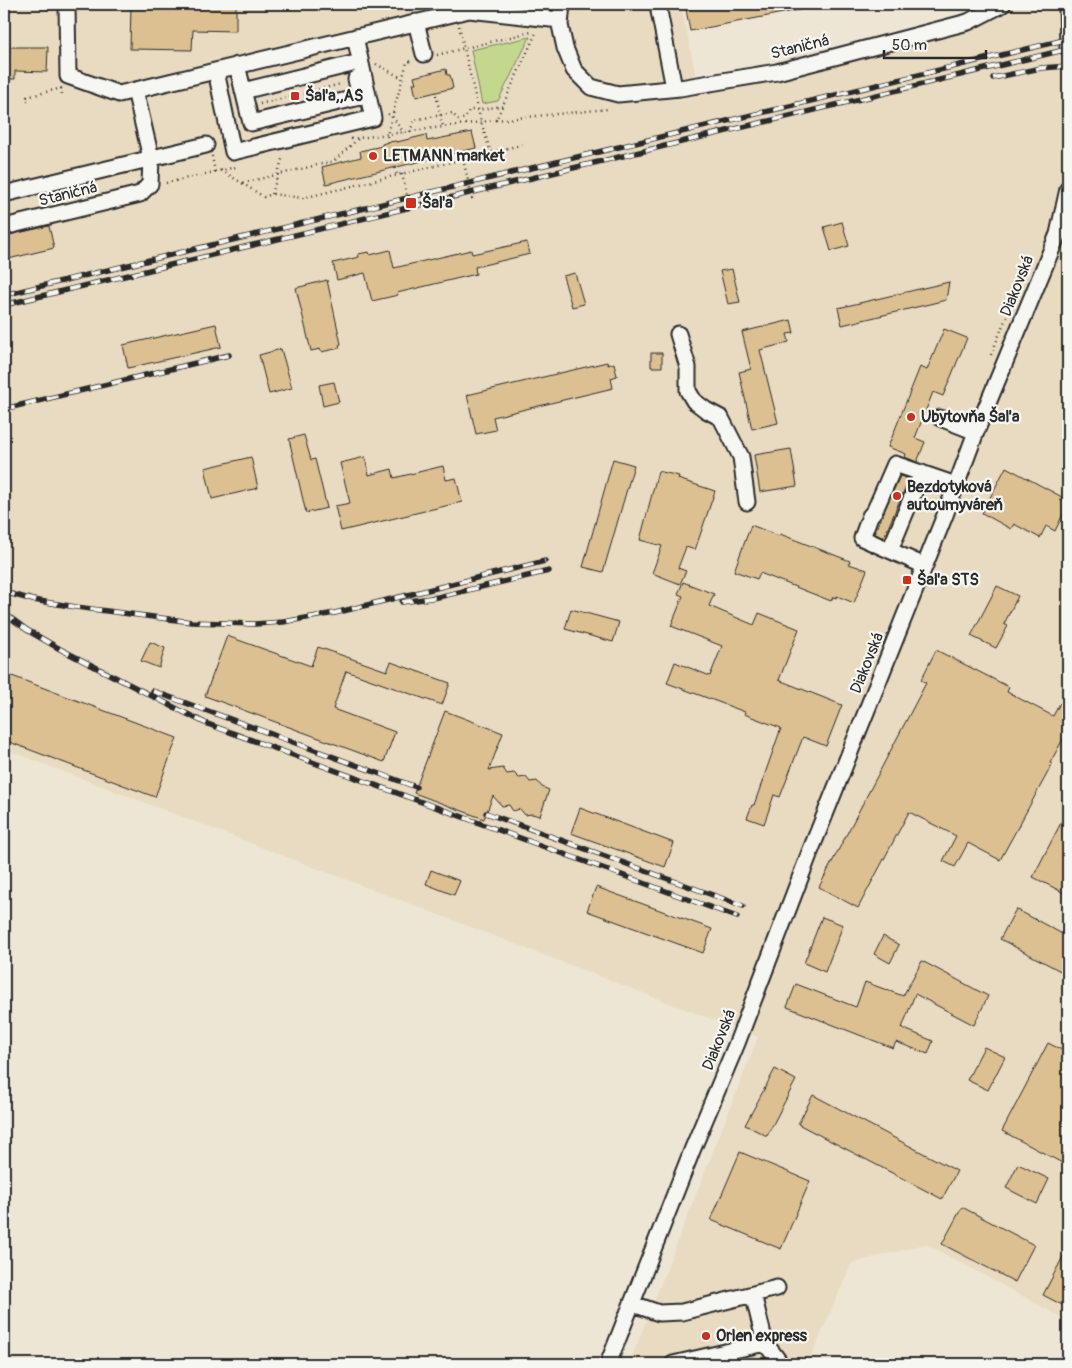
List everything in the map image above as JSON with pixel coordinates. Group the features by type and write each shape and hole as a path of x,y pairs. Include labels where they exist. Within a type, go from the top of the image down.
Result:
{"street":[{"path":"67,4 68,76 119,94 416,22 469,7 560,20 562,4"},
{"name":"Staničná","path":"560,20 565,48 574,70 591,87 618,94 674,88 777,72 968,22 1003,4"},
{"path":"1067,4 1068,48"},
{"path":"659,10 674,88"},
{"path":"416,22 425,56"},
{"path":"216,71 233,152 337,127 373,118 351,38"},
{"path":"238,65 251,123 298,112 360,97 352,64 351,38"},
{"path":"244,90 352,64"},
{"path":"135,90 151,158"},
{"path":"4,194 208,146"},
{"name":"Staničná","path":"4,227 140,194 150,184 151,158"},
{"name":"Diakovská","path":"608,1364 693,1148 737,1043 810,852 925,566 976,432 1058,234 1068,189"},
{"path":"678,334 688,368 688,391 694,401 721,418 741,457 747,502"},
{"path":"940,418 976,432"},
{"path":"925,566 862,538 870,516 875,510 895,464 956,485"},
{"path":"890,550 922,473"},
{"path":"633,1304 659,1312 682,1312 777,1288"},
{"path":"753,1294 765,1343 778,1360 777,1364"},
{"path":"673,1364 765,1343"}],"path":[{"path":"579,7 598,4"},
{"path":"458,20 478,110 491,152"},
{"path":"496,120 536,33 534,25"},
{"path":"388,142 392,116 407,62 425,56 536,31"},
{"path":"376,64 402,78"},
{"path":"259,104 342,84"},
{"path":"28,102 27,97 68,87"},
{"path":"61,88 62,94"},
{"path":"436,95 443,128"},
{"path":"410,132 414,120 452,113 458,120 466,118 469,110 503,106"},
{"path":"350,140 360,137 496,120 608,109"},
{"path":"388,115 392,116 404,133"},
{"path":"242,183 334,162 360,137"},
{"path":"221,170 264,196 272,194 303,198 525,144"},
{"path":"208,146 215,172"},
{"path":"274,158 290,154"},
{"path":"272,194 282,156"},
{"path":"463,159 474,201"},
{"path":"166,183 239,166"},
{"path":"395,168 397,175"},
{"path":"402,174 411,213"}],"shaded area":[{"path":"4,4 681,4 697,81 966,14 1018,4 1068,4 1068,1321 926,1244 852,1263 808,1364 629,1364 758,1037 4,749"}],"green space":[{"path":"530,37 498,101 482,104 471,50"}],"building":[{"path":"131,4 236,4 236,31 193,30 192,50 130,49"},
{"path":"685,4 804,4 804,9 690,31"},
{"path":"6,47 48,47 47,72 15,71 15,79 4,79 4,49"},
{"path":"446,69 447,75 450,75 453,88 416,97 413,83 416,83 414,77"},
{"path":"472,132 476,148 326,184 322,167 361,157 360,151 382,146 382,144 388,142 397,142 426,135 427,141"},
{"path":"842,222 849,246 831,251 824,227"},
{"path":"49,226 54,248 4,260 4,236"},
{"path":"527,242 530,254 475,267 476,274 372,301 365,273 337,280 333,263 359,257 358,254 369,252 370,255 390,250 394,268 471,250 472,254"},
{"path":"732,269 740,302 728,304 720,271"},
{"path":"575,273 584,304 572,307 563,276"},
{"path":"327,280 341,344 339,345 340,348 321,352 320,349 311,351 296,288"},
{"path":"949,282 946,300 842,325 838,308"},
{"path":"791,320 794,333 787,334 789,342 760,350 778,423 752,429 739,372 751,369 742,332"},
{"path":"216,324 221,347 128,368 123,345"},
{"name":"Ubytovňa Šaľa","path":"944,329 967,338 943,396 933,392 915,438 925,442 917,462 905,457 906,454 888,447 920,367 927,370"},
{"path":"281,349 292,388 269,394 259,355"},
{"path":"651,353 662,353 662,367 651,367"},
{"path":"607,362 608,365 614,363 617,376 611,378 613,388 493,417 496,430 476,434 467,395"},
{"path":"334,382 339,402 323,406 319,385"},
{"path":"304,435 311,460 315,459 327,508 306,513 289,439"},
{"path":"791,449 797,486 760,492 754,455"},
{"path":"251,457 258,488 212,499 205,468"},
{"path":"365,457 369,475 392,469 394,478 443,466 446,480 456,478 462,502 341,531 335,506 350,503 340,463"},
{"path":"613,459 634,465 603,572 583,567"},
{"path":"1006,467 1062,497 1060,500 1068,504 1055,531 1046,526 1040,538 1014,524 1011,529 982,513"},
{"path":"658,471 679,476 678,479 715,491 695,550 686,547 678,568 686,571 680,584 652,573 662,546 640,540"},
{"name":"Bezdotyková autoumyváreň","path":"900,476 909,479 884,537 874,533"},
{"path":"751,525 850,561 849,564 867,570 854,603 837,596 836,598 833,597 831,601 760,573 757,579 734,571"},
{"path":"683,582 714,594 709,606 754,625 759,613 799,629 779,680 842,705 826,746 803,737 780,797 774,795 764,824 747,818 752,805 754,805 781,728 744,714 745,712 667,683 675,662 710,676 722,646 671,626 683,596 678,594"},
{"path":"997,586 1018,596 1004,624 1008,626 996,648 971,636"},
{"path":"571,609 619,622 613,642 565,629"},
{"path":"227,636 311,666 318,647 387,671 391,662 450,683 442,705 346,671 333,709 395,732 384,762 205,696"},
{"path":"150,642 165,648 159,668 141,661"},
{"path":"936,650 1009,687 1007,692 1053,716 1060,703 1068,708 1068,730 1050,763 1052,764 1047,774 1000,860 968,843 955,867 943,861 956,836 909,812 858,908 819,887 926,683 921,680"},
{"path":"4,673 177,738 155,797 4,740"},
{"path":"445,711 503,733 489,770 503,768 507,774 514,773 519,778 526,777 530,782 537,781 542,787 549,790 540,816 525,815 520,809 513,811 509,805 502,806 493,796 484,819 414,793"},
{"path":"580,808 674,843 665,867 571,833"},
{"path":"1068,809 1068,895 1033,877"},
{"path":"431,870 460,881 454,895 426,884"},
{"path":"596,887 712,929 703,953 587,911"},
{"path":"1016,909 1068,937 1068,975 1000,939"},
{"path":"822,917 843,925 825,972 804,963"},
{"path":"883,936 899,945 890,963 874,954"},
{"path":"922,961 988,996 974,1025 915,994 902,1028 933,1041 928,1054 896,1042 893,1048 787,1007 796,984 856,1007 865,982 903,996"},
{"path":"1048,1043 1068,1053 1068,1166 1002,1131"},
{"path":"984,1047 1005,1057 988,1090 967,1080"},
{"path":"775,1069 796,1080 767,1136 745,1125"},
{"path":"813,1095 957,1171 942,1199 798,1124"},
{"path":"740,1152 810,1181 781,1249 711,1220"},
{"path":"1018,1164 1049,1179 1037,1204 1006,1188"},
{"path":"962,1207 1034,1245 1015,1282 942,1244"},
{"path":"1068,1247 1068,1308 1043,1295"}],"railway":[{"path":"4,295 1068,39"},
{"path":"4,305 1068,49"},
{"path":"993,78 1041,68 1068,66"},
{"path":"4,409 229,355"},
{"path":"4,592 33,600 76,607 192,622 255,624 283,622 335,613 545,561"},
{"path":"402,602 438,597 549,571"},
{"path":"4,613 27,630 60,649 205,723 737,917"},
{"path":"153,691 416,787"},
{"path":"486,813 743,906"}],"place":[{"name":"Šaľa,,AS","path":"295,96"},
{"name":"LETMANN market","path":"373,156"},
{"name":"Šaľa","path":"411,203"},
{"name":"Ubytovňa Šaľa","path":"911,417"},
{"name":"Bezdotyková autoumyváreň","path":"897,496"},
{"name":"Šaľa STS","path":"907,580"},
{"name":"Orlen express","path":"706,1336"}]}
